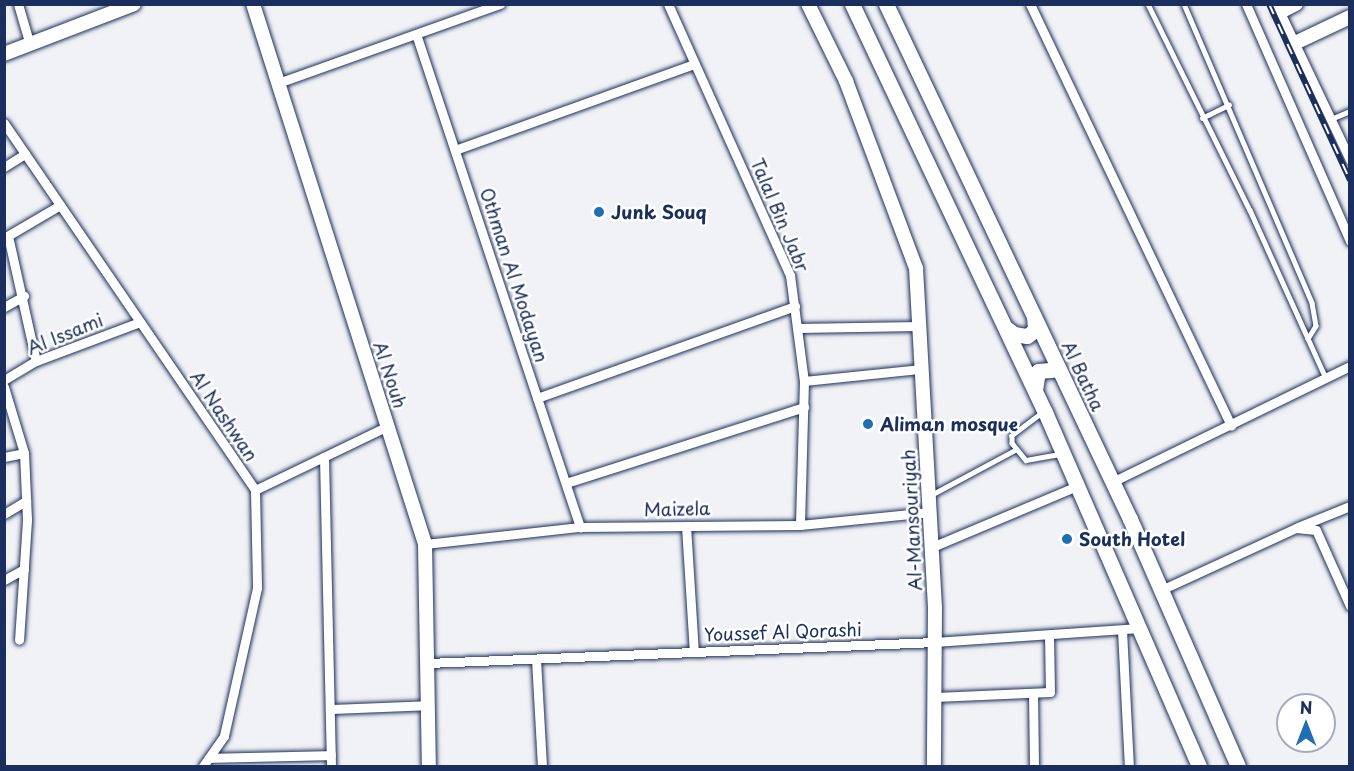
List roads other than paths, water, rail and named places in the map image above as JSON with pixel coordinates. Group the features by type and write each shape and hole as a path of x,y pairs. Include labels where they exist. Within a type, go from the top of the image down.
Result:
{"main road":[{"path":"852,4 1045,412 1199,766"},
{"name":"Al Batha","path":"886,4 1112,482 1238,766"},
{"path":"1002,322 1014,334 1027,336 1035,330 1034,316"},
{"path":"1035,391 1038,371 1059,369"}],"street":[{"path":"18,4 30,45"},
{"path":"5,54 134,4"},
{"name":"Al Nouh","path":"253,4 425,544 429,766"},
{"path":"278,83 500,4"},
{"name":"Talal Bin Jabr","path":"668,4 790,275 804,381 800,525"},
{"name":"Al-Mansouriyah","path":"808,4 846,81 916,268 932,547 935,642 934,766"},
{"path":"1030,4 1231,426"},
{"path":"1246,4 1350,242"},
{"path":"1296,4 1278,8 1350,160"},
{"path":"1295,43 1350,17"},
{"name":"Othman Al Modayan","path":"416,34 580,527"},
{"path":"455,150 694,64"},
{"name":"Al Nashwan","path":"4,123 255,490 257,588 224,736 202,766"},
{"path":"4,167 25,154"},
{"path":"36,361 24,296 6,237 60,205"},
{"path":"4,307 24,296"},
{"path":"537,398 795,306"},
{"name":"Al Issami","path":"4,380 36,361 140,322"},
{"path":"797,328 919,326"},
{"path":"1112,482 1350,366"},
{"path":"804,381 921,369"},
{"path":"4,387 24,453 26,501 19,640"},
{"path":"566,483 804,407"},
{"path":"255,490 388,426"},
{"path":"4,457 24,453"},
{"path":"324,457 331,766"},
{"path":"932,547 1077,486"},
{"path":"4,514 26,501"},
{"path":"1161,590 1296,528 1350,506"},
{"name":"Maizela","path":"425,544 580,527 800,525 930,512"},
{"path":"686,526 694,652"},
{"path":"1296,528 1316,531 1350,606"},
{"path":"4,580 24,569"},
{"name":"Youssef Al Qorashi","path":"428,663 935,642 1139,628"},
{"path":"1122,630 1129,766"},
{"path":"934,697 1050,693 1049,635"},
{"path":"536,659 542,766"},
{"path":"1033,693 1034,766"},
{"path":"330,709 428,705"},
{"path":"209,758 331,755"}],"lane":[{"path":"1148,4 1202,118 1250,210 1326,378"},
{"path":"1185,4 1312,303 1316,326 1308,339"},
{"path":"1202,118 1229,105"},
{"path":"1331,119 1350,111"},
{"path":"1045,412 1012,436 1015,450 1031,461 1063,454"},
{"path":"929,496 1015,450"}],"railway":[{"path":"1269,4 1350,180"}],"place":[{"name":"Junk Souq","path":"599,212"},
{"name":"Aliman mosque","path":"868,424"},
{"name":"South Hotel","path":"1067,539"}]}
